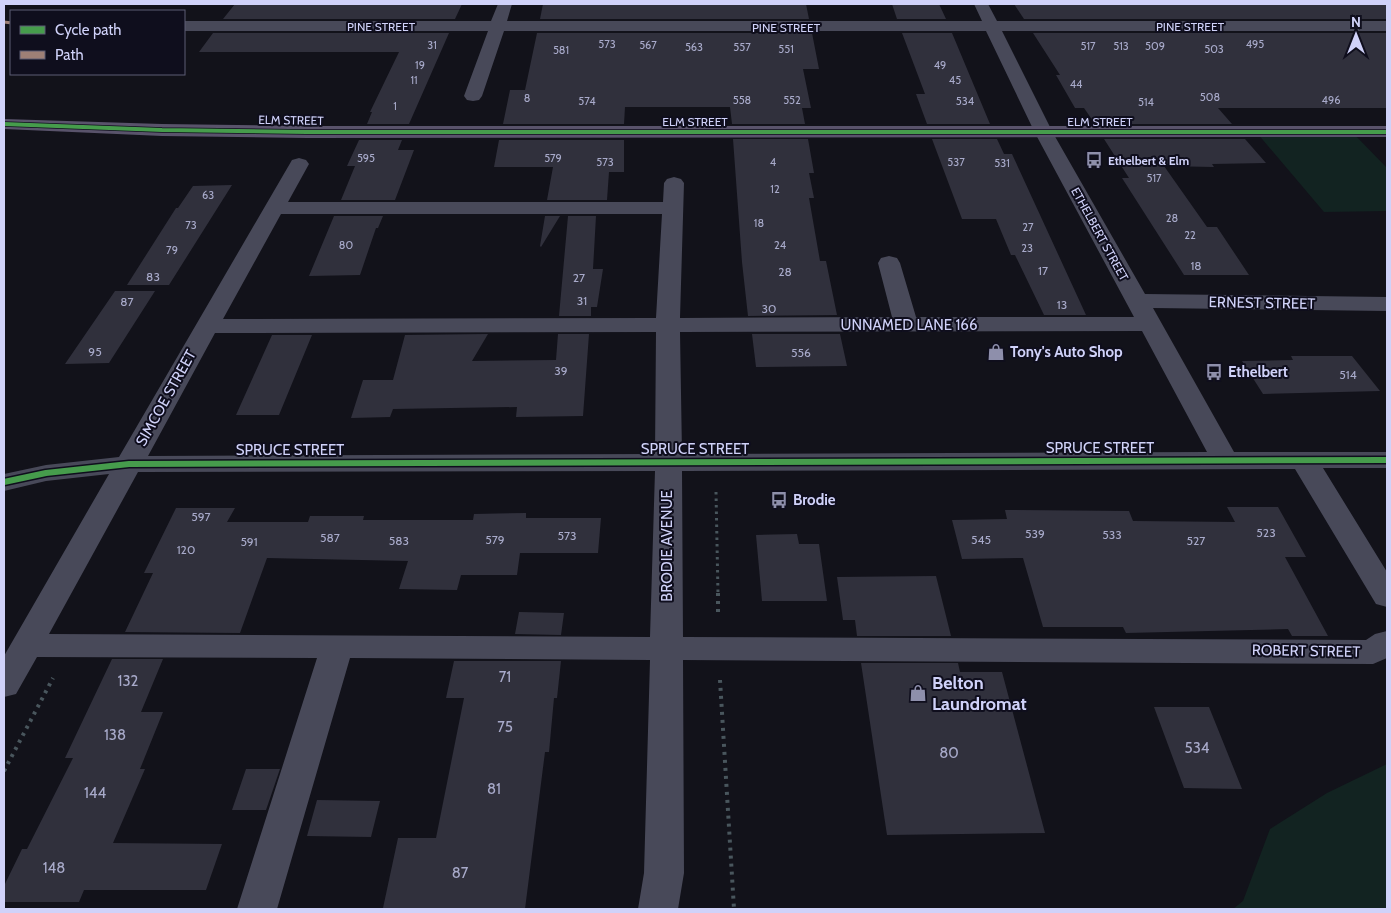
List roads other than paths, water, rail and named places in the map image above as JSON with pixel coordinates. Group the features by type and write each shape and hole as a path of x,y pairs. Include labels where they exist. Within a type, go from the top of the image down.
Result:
{"main road":[{"name":"ELM STREET","path":"4,124 162,130 317,132 1387,132"}],"street":[{"path":"473,96 505,4"},
{"name":"ETHELBERT STREET","path":"981,4 1044,133 1225,460"},
{"name":"PINE STREET","path":"185,26 1387,26"},
{"name":"SIMCOE STREET","path":"13,664 299,164"},
{"name":"BRODIE AVENUE","path":"274,208 673,195 668,325 664,873 658,909"},
{"path":"888,263 906,325"},
{"name":"ERNEST STREET","path":"1137,301 1387,304"},
{"name":"UNNAMED LANE 166","path":"207,326 1150,324"},
{"path":"1304,460 1387,598"},
{"name":"SPRUCE STREET","path":"4,482 46,473 129,464 1387,460"},
{"name":"ROBERT STREET","path":"13,664 337,646 1373,652 1387,642"},
{"path":"257,909 337,646"}],"place":[{"name":"Ethelbert & Elm","path":"1094,160"},
{"name":"Tony's Auto Shop","path":"996,352"},
{"name":"Ethelbert","path":"1214,372"},
{"name":"Brodie","path":"779,500"},
{"name":"Belton Laundromat","path":"918,693"}]}
